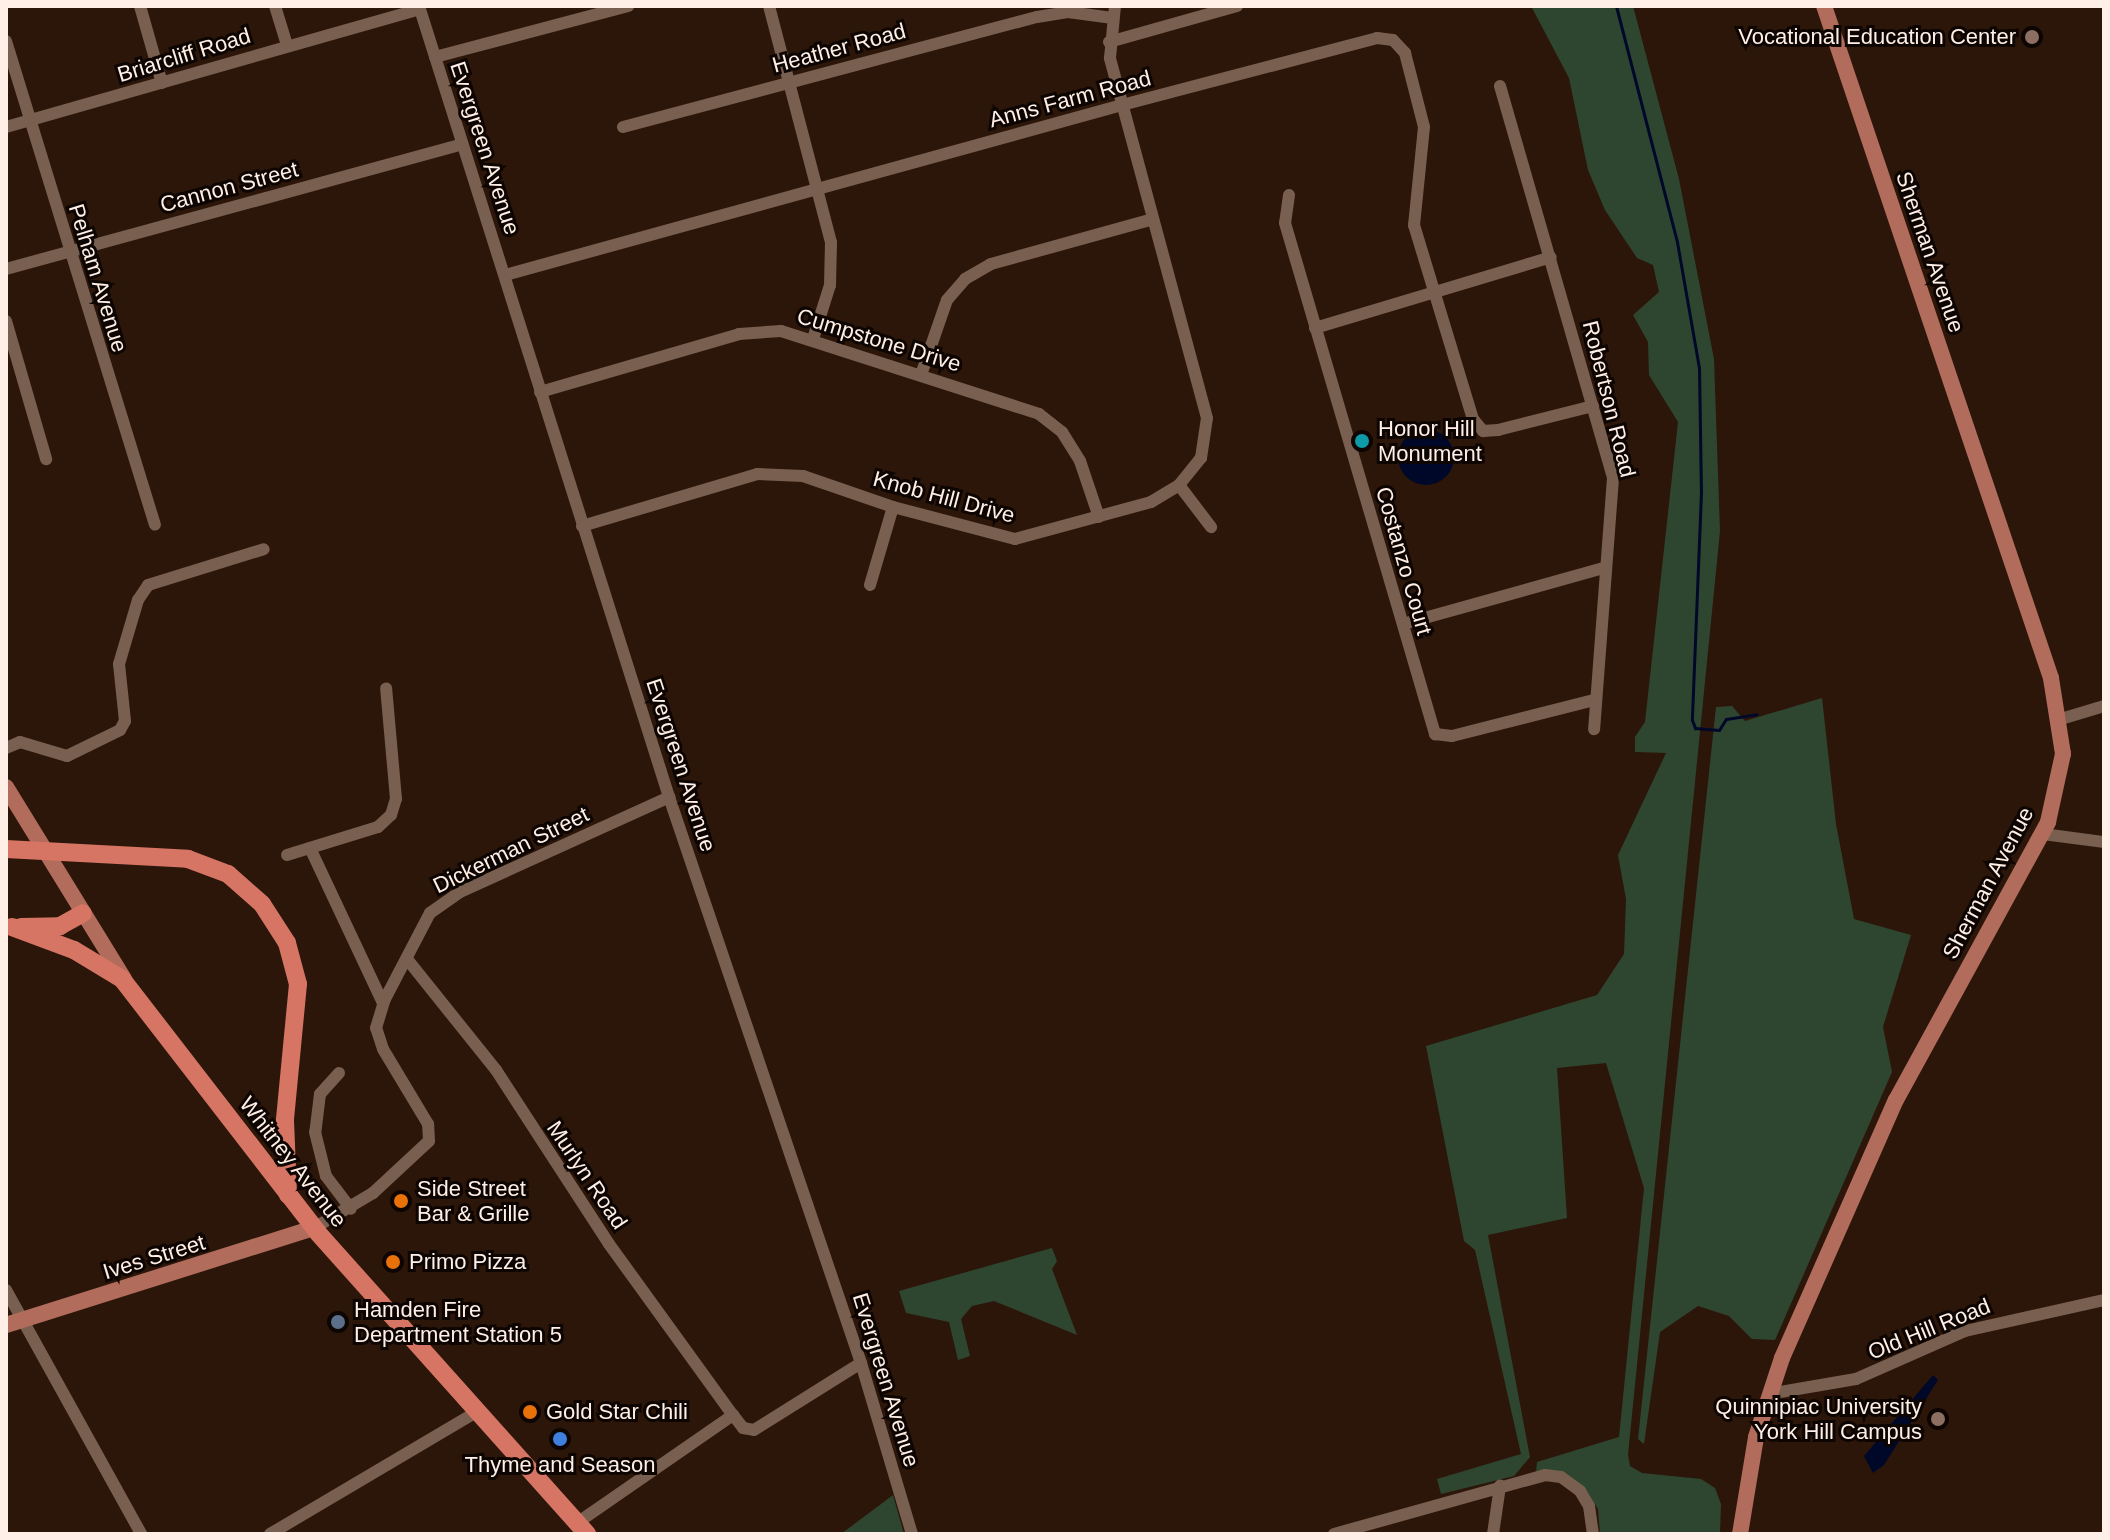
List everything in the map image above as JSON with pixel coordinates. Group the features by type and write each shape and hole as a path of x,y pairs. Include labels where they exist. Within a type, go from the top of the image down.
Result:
{"highway":[{"path":"13,850 167,856 204,864 244,886 276,922 293,961 299,997 285,1120 288,1195"},
{"path":"9,927 60,926 83,913"},
{"path":"9,927 85,956 129,987"},
{"name":"Whitney Avenue","path":"129,987 314,1228 582,1528"}],"main road":[{"name":"Sherman Avenue","path":"1740,1534 1749,1467 1769,1394 1896,1100 2043,834 2062,770 2061,719 1824,6"},
{"name":"Whitney Avenue","path":"6,787 129,987"},
{"name":"Ives Street","path":"14,1323 314,1228"}],"street":[{"path":"140,6 162,83"},
{"path":"275,6 287,45"},
{"path":"435,57 628,6"},
{"path":"769,6 831,242 830,285 813,339"},
{"path":"1109,42 1237,6"},
{"name":"Briarcliff Road","path":"6,127 419,7"},
{"name":"Evergreen Avenue","path":"419,7 669,797 861,1363 912,1534"},
{"name":"Heather Road","path":"623,127 1037,17 1068,12 1114,12"},
{"name":"Knob Hill Drive","path":"582,526 757,474 803,476 893,507 1015,539 1151,502 1179,485 1201,458 1207,418 1122,105 1109,42 1114,12"},
{"name":"Anns Farm Road","path":"505,275 1377,38 1393,40 1405,53 1424,127 1414,225 1433,293"},
{"name":"Pelham Avenue","path":"6,41 67,252 155,525"},
{"name":"Robertson Road","path":"1500,86 1613,478 1594,729"},
{"name":"Cannon Street","path":"6,269 462,144"},
{"name":"Costanzo Court","path":"1289,195 1285,223 1435,734 1452,736 1594,700"},
{"path":"922,372 947,300 965,279 991,264 1153,219"},
{"path":"1315,328 1551,257"},
{"path":"1433,293 1473,419 1483,431 1593,406"},
{"path":"6,321 46,459"},
{"name":"Cumpstone Drive","path":"540,392 739,334 781,331 922,372 1039,414 1062,432 1080,461 1099,517"},
{"path":"1179,485 1211,527"},
{"path":"870,585 893,507"},
{"path":"6,748 20,742 67,756 120,730 125,716 117,679 119,664 138,600 148,585 264,549"},
{"path":"1403,624 1604,568"},
{"path":"287,855 383,825 395,809 386,688"},
{"path":"2061,719 2104,706"},
{"name":"Dickerman Street","path":"314,1228 351,1209 413,1160 430,1137 425,1120 379,1041 377,1024 383,1003 426,918 444,901 669,797"},
{"path":"2043,834 2104,842"},
{"path":"310,848 383,1003"},
{"name":"Murlyn Road","path":"407,959 496,1070 609,1244 733,1415"},
{"path":"339,1073 320,1094 315,1132 326,1176 351,1209"},
{"path":"6,1290 14,1323 141,1534"},
{"name":"Old Hill Road","path":"1769,1394 1856,1379 1965,1331 2104,1300"},
{"path":"582,1528 733,1415 743,1428 754,1430 861,1363"},
{"path":"270,1534 478,1411"},
{"path":"1334,1534 1500,1486 1561,1477 1580,1491 1589,1506 1593,1534"},
{"path":"1493,1534 1500,1486"}],"green space":[{"path":"1531,6 1633,6 1679,179 1714,359 1720,531 1628,1455 1630,1466 1642,1473 1701,1479 1715,1488 1721,1504 1720,1534 1600,1534 1598,1509 1587,1492 1536,1472 1537,1462 1619,1437 1644,1188 1606,1063 1557,1068 1567,1218 1488,1235 1530,1457 1514,1476 1441,1494 1437,1479 1521,1454 1475,1250 1464,1241 1426,1046 1597,995 1624,954 1626,899 1618,855 1666,753 1635,752 1635,737 1645,722 1678,422 1649,375 1648,342 1633,315 1659,292 1653,265 1637,258 1605,210 1588,170 1569,78"},
{"path":"1822,698 1836,824 1854,919 1911,935 1883,1027 1892,1072 1775,1340 1752,1339 1729,1316 1698,1306 1660,1332 1644,1444 1638,1439 1716,707 1732,706 1745,721"},
{"path":"1052,1248 1057,1261 1052,1269 1077,1335 994,1301 972,1306 961,1319 970,1356 958,1360 949,1322 906,1313 899,1291"},
{"path":"893,1495 904,1534 841,1534"}],"water":[{"path":"1426,429 1446,437 1454,457 1446,477 1426,485 1406,477 1398,457 1406,437"},
{"path":"1933,1375 1938,1380 1884,1465 1873,1473 1864,1456"}],"waterway":[{"path":"1616,6 1677,242 1699,368 1701,492 1692,720 1695,728 1719,730 1726,719 1757,714"}],"place":[{"name":"Vocational Education Center","path":"2032,37"},
{"name":"Honor Hill Monument","path":"1362,441"},
{"name":"Side Street Bar & Grille","path":"401,1201"},
{"name":"Primo Pizza","path":"393,1262"},
{"name":"Hamden Fire Department Station 5","path":"338,1322"},
{"name":"Gold Star Chili","path":"530,1412"},
{"name":"Quinnipiac University York Hill Campus","path":"1938,1419"},
{"name":"Thyme and Season","path":"560,1439"}]}
